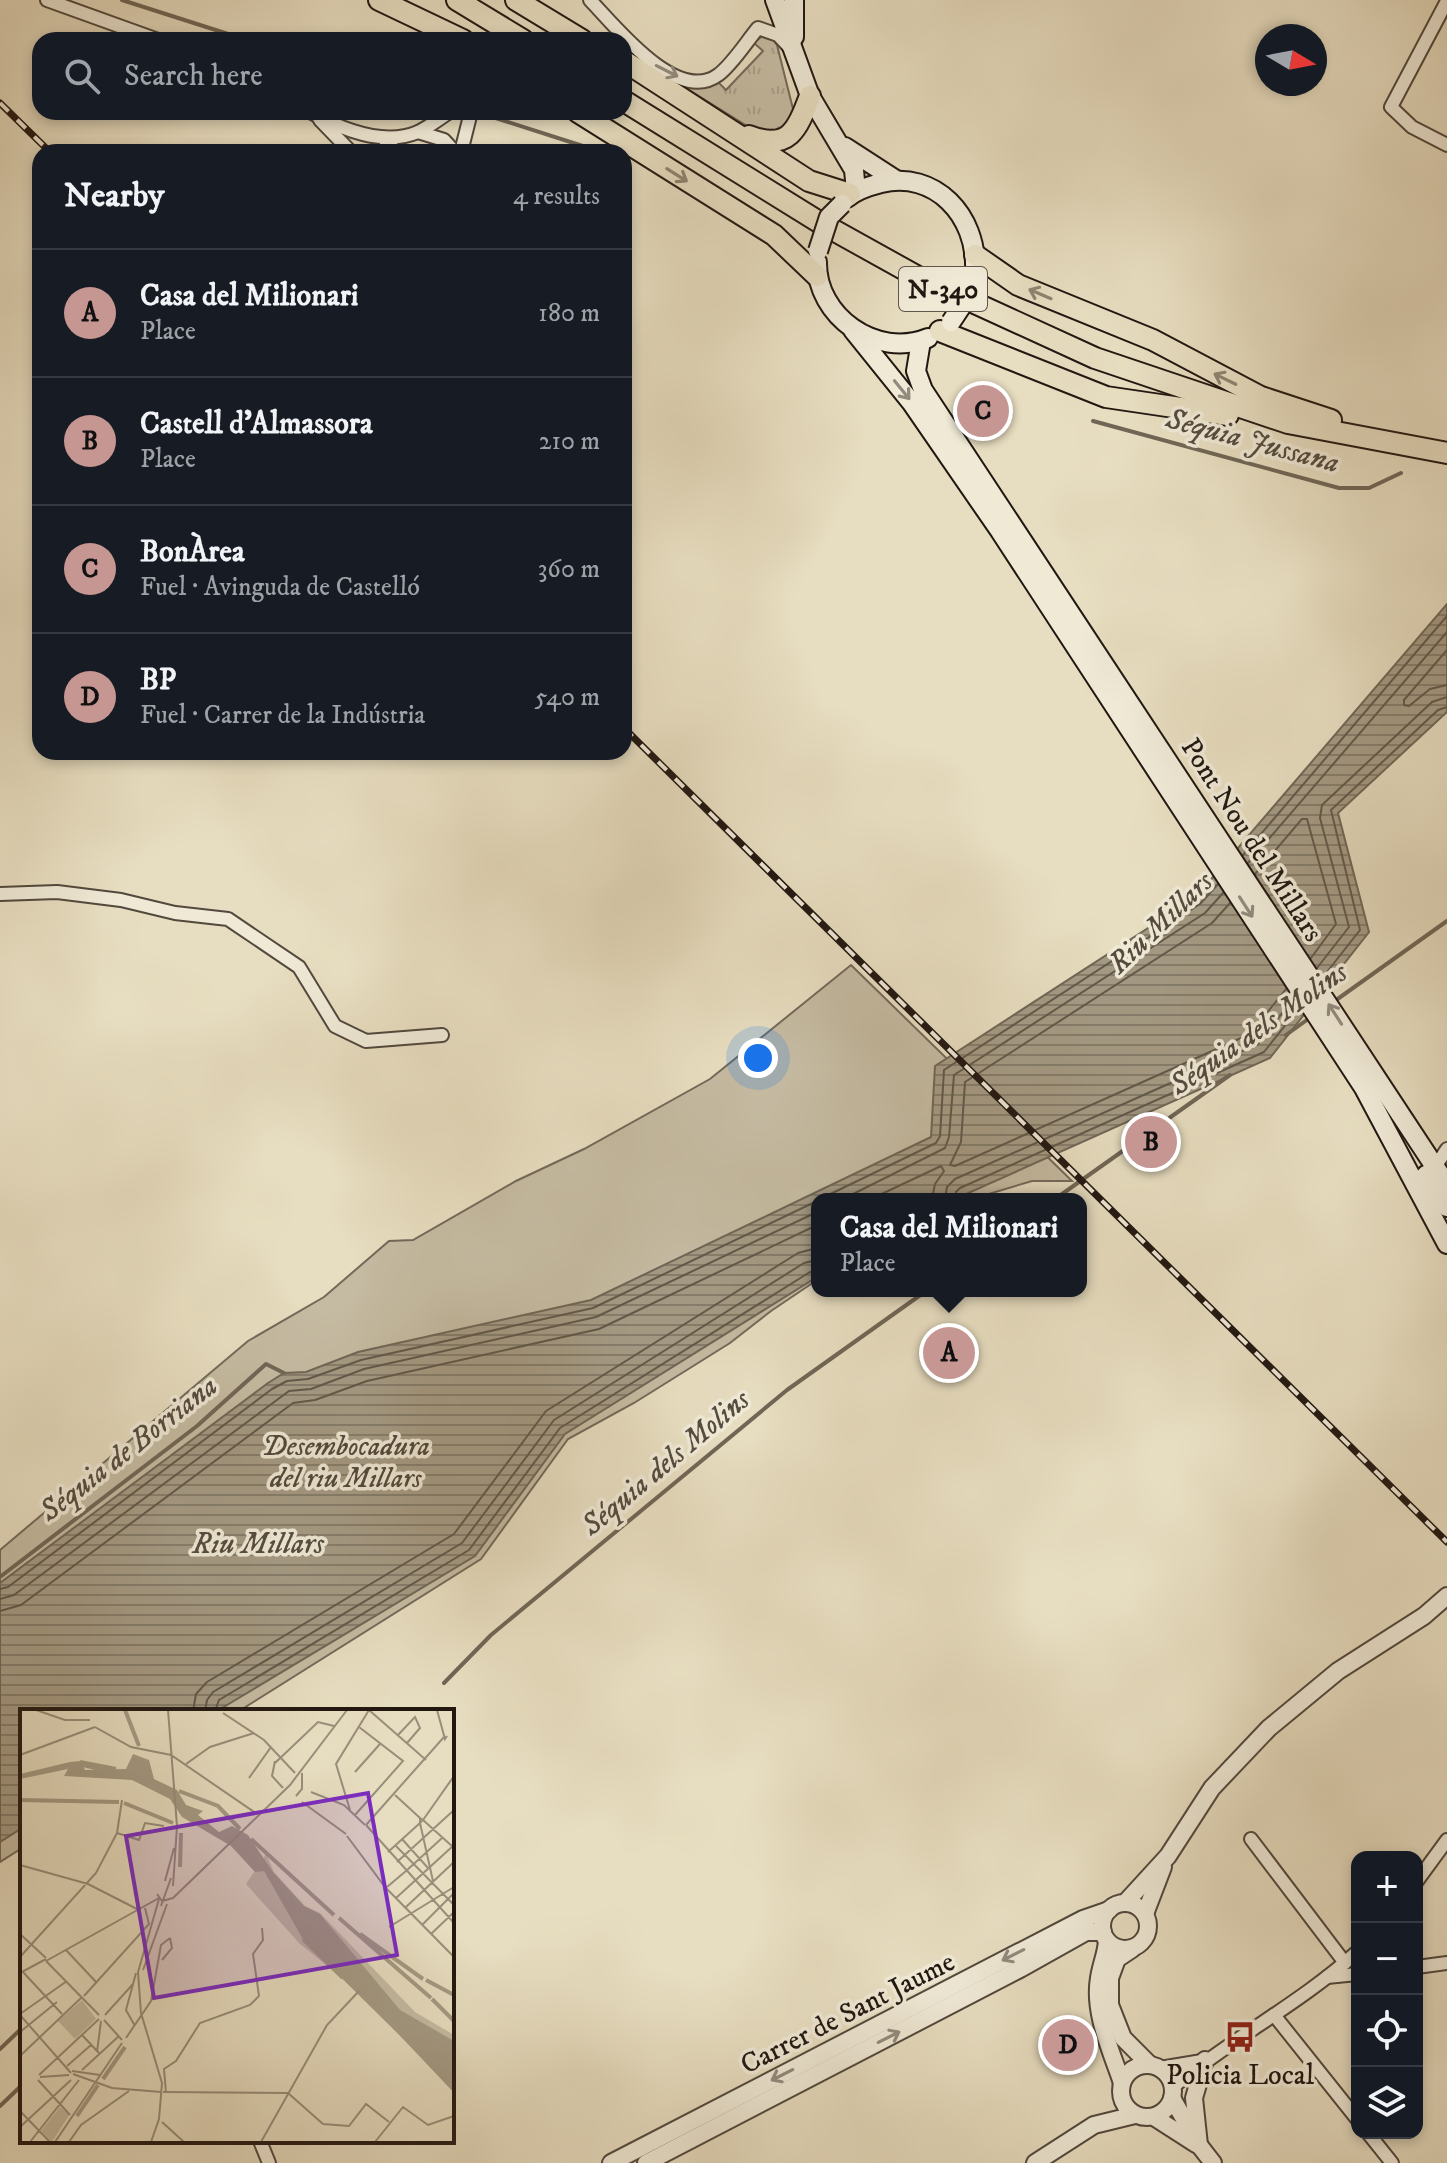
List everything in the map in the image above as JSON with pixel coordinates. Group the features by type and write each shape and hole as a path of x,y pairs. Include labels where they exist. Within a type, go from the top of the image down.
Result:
{"highway":[{"path":"379,0 438,32"},
{"path":"457,0 510,32"},
{"path":"516,0 576,32"},
{"path":"632,65 809,181 849,197"},
{"path":"708,114 751,137 770,143 785,139 799,126 810,96"},
{"name":"N-340","path":"632,106 819,222 969,302 1095,358 1288,423 1447,453"},
{"path":"590,120 628,144"},
{"path":"632,146 774,235 817,276"},
{"path":"975,265 1153,340 1261,397 1356,426 1373,441"},
{"path":"945,326 1106,397 1194,409 1260,423 1288,423"}],"main road":[{"path":"775,0 810,96 854,170 849,197"},
{"path":"794,0 794,52"},
{"path":"841,144 875,169 896,180 928,188 955,206 973,237 975,265 965,301 945,326 921,341 898,343 874,339 853,330"},
{"path":"896,180 849,197 829,217 818,251 817,276 835,314 853,330 911,402 1102,674"},
{"path":"921,341 916,371 923,390 1102,674"},
{"name":"Pont Nou del Millars","path":"1102,674 1371,1084"},
{"path":"1371,1084 1447,1185"},
{"path":"1371,1084 1383,1110 1447,1207"},
{"path":"1371,1084 1447,1244"}],"street":[{"path":"47,0 136,32"},
{"path":"534,0 579,32"},
{"path":"590,0 621,32"},
{"path":"1447,1 1391,107 1412,127 1447,145"},
{"path":"632,43 669,75 696,81 717,76 758,28 778,35 794,52"},
{"path":"318,120 343,144"},
{"path":"326,120 355,132 394,138 418,132 437,120"},
{"path":"463,144 469,120"},
{"path":"418,132 448,144"},
{"path":"388,144 394,138"},
{"path":"0,894 57,892 228,919 299,967 335,1026 366,1041 442,1035"},
{"path":"1435,1167 1447,1149"},
{"path":"1135,2115 1118,2095 1101,2020 1099,1978 1105,1936 1102,1924 1109,1910 1125,1903 1168,1856 1212,1788 1269,1728 1338,1671 1424,1616 1447,1596"},
{"path":"1251,1839 1345,1963"},
{"path":"1423,1873 1447,1840"},
{"path":"1145,1914 1168,1856"},
{"path":"1125,1903 1137,1906 1145,1914 1147,1935 1144,1941 1117,1959 1110,1978 1110,2005 1123,2038 1168,2076 1199,2145 1213,2163"},
{"name":"Carrer de Sant Jaume","path":"611,2163 1083,1919 1109,1910"},
{"name":"Carrer de Sant Jaume","path":"646,2163 1086,1932 1105,1936"},
{"path":"1105,1936 1118,1948 1132,1949"},
{"path":"1154,2117 1164,2111 1173,2092 1205,2060 1274,2015 1351,1958"},
{"path":"1423,1966 1447,1963"},
{"path":"1327,1977 1351,1975"},
{"path":"1274,2015 1351,2111"},
{"path":"1035,2163 1094,2125 1118,2095 1133,2069 1205,2060"},
{"path":"1199,2145 1194,2098 1205,2060"},
{"path":"1094,2125 1135,2115 1154,2117 1199,2145"},
{"path":"1373,2139 1392,2163"},
{"path":"261,2143 269,2163"}],"green space":[{"path":"761,37 771,37 777,45 793,109 794,119 778,132 752,129 681,85 702,86 718,82 726,90 763,51 754,43"},
{"name":"Desembocadura del riu Millars","path":"851,965 1072,1181 1032,1181 992,1193 811,1193 811,1284 730,1343 634,1403 568,1439 481,1559 242,1709 20,1709 20,1849 0,1862 0,1550 248,1341 324,1297 389,1241 413,1240 516,1181 584,1149 710,1079"}],"water":[{"name":"Desembocadura del riu Millars","path":"1447,604 1447,712 1338,813 1369,932 1270,1058 968,1193 814,1193 931,1137 935,1066 1196,897"},
{"name":"Desembocadura del riu Millars","path":"811,1195 811,1281 565,1434 475,1556 220,1709 20,1709 20,1829 0,1842 0,1583 284,1373 306,1372 358,1352 591,1300"}],"waterway":[{"name":"Séquia Jussana","path":"122,0 222,32"},
{"name":"Séquia Jussana","path":"502,120 577,144"},
{"name":"Séquia Jussana","path":"1093,421 1339,488 1369,488 1401,473"},
{"name":"Séquia dels Molins","path":"1332,1003 1447,921"},
{"name":"Séquia dels Molins","path":"1286,1035 1311,1017"},
{"name":"Séquia dels Molins","path":"1063,1193 1230,1075"},
{"name":"Séquia dels Molins","path":"444,1683 491,1635 787,1390 918,1297"},
{"name":"Séquia de Borriana","path":"0,1577 197,1426 266,1364 284,1373"},
{"name":"Séquia dels Molins","path":"0,2049 20,2030"},
{"path":"0,2106 20,2087"}],"railway":[{"path":"0,103 42,144"},
{"path":"632,736 1447,1542"}],"place":[{"name":"BonÀrea","path":"983,411"},
{"name":"Castell d'Almassora","path":"1151,1142"},
{"name":"Casa del Milionari","path":"949,1353"},
{"name":"Policia Local","path":"1240,2037"},
{"name":"BP","path":"1068,2045"}],"water label":[{"name":"Riu Millars","path":"1160,922"},
{"name":"Riu Millars","path":"258,1543"}]}
